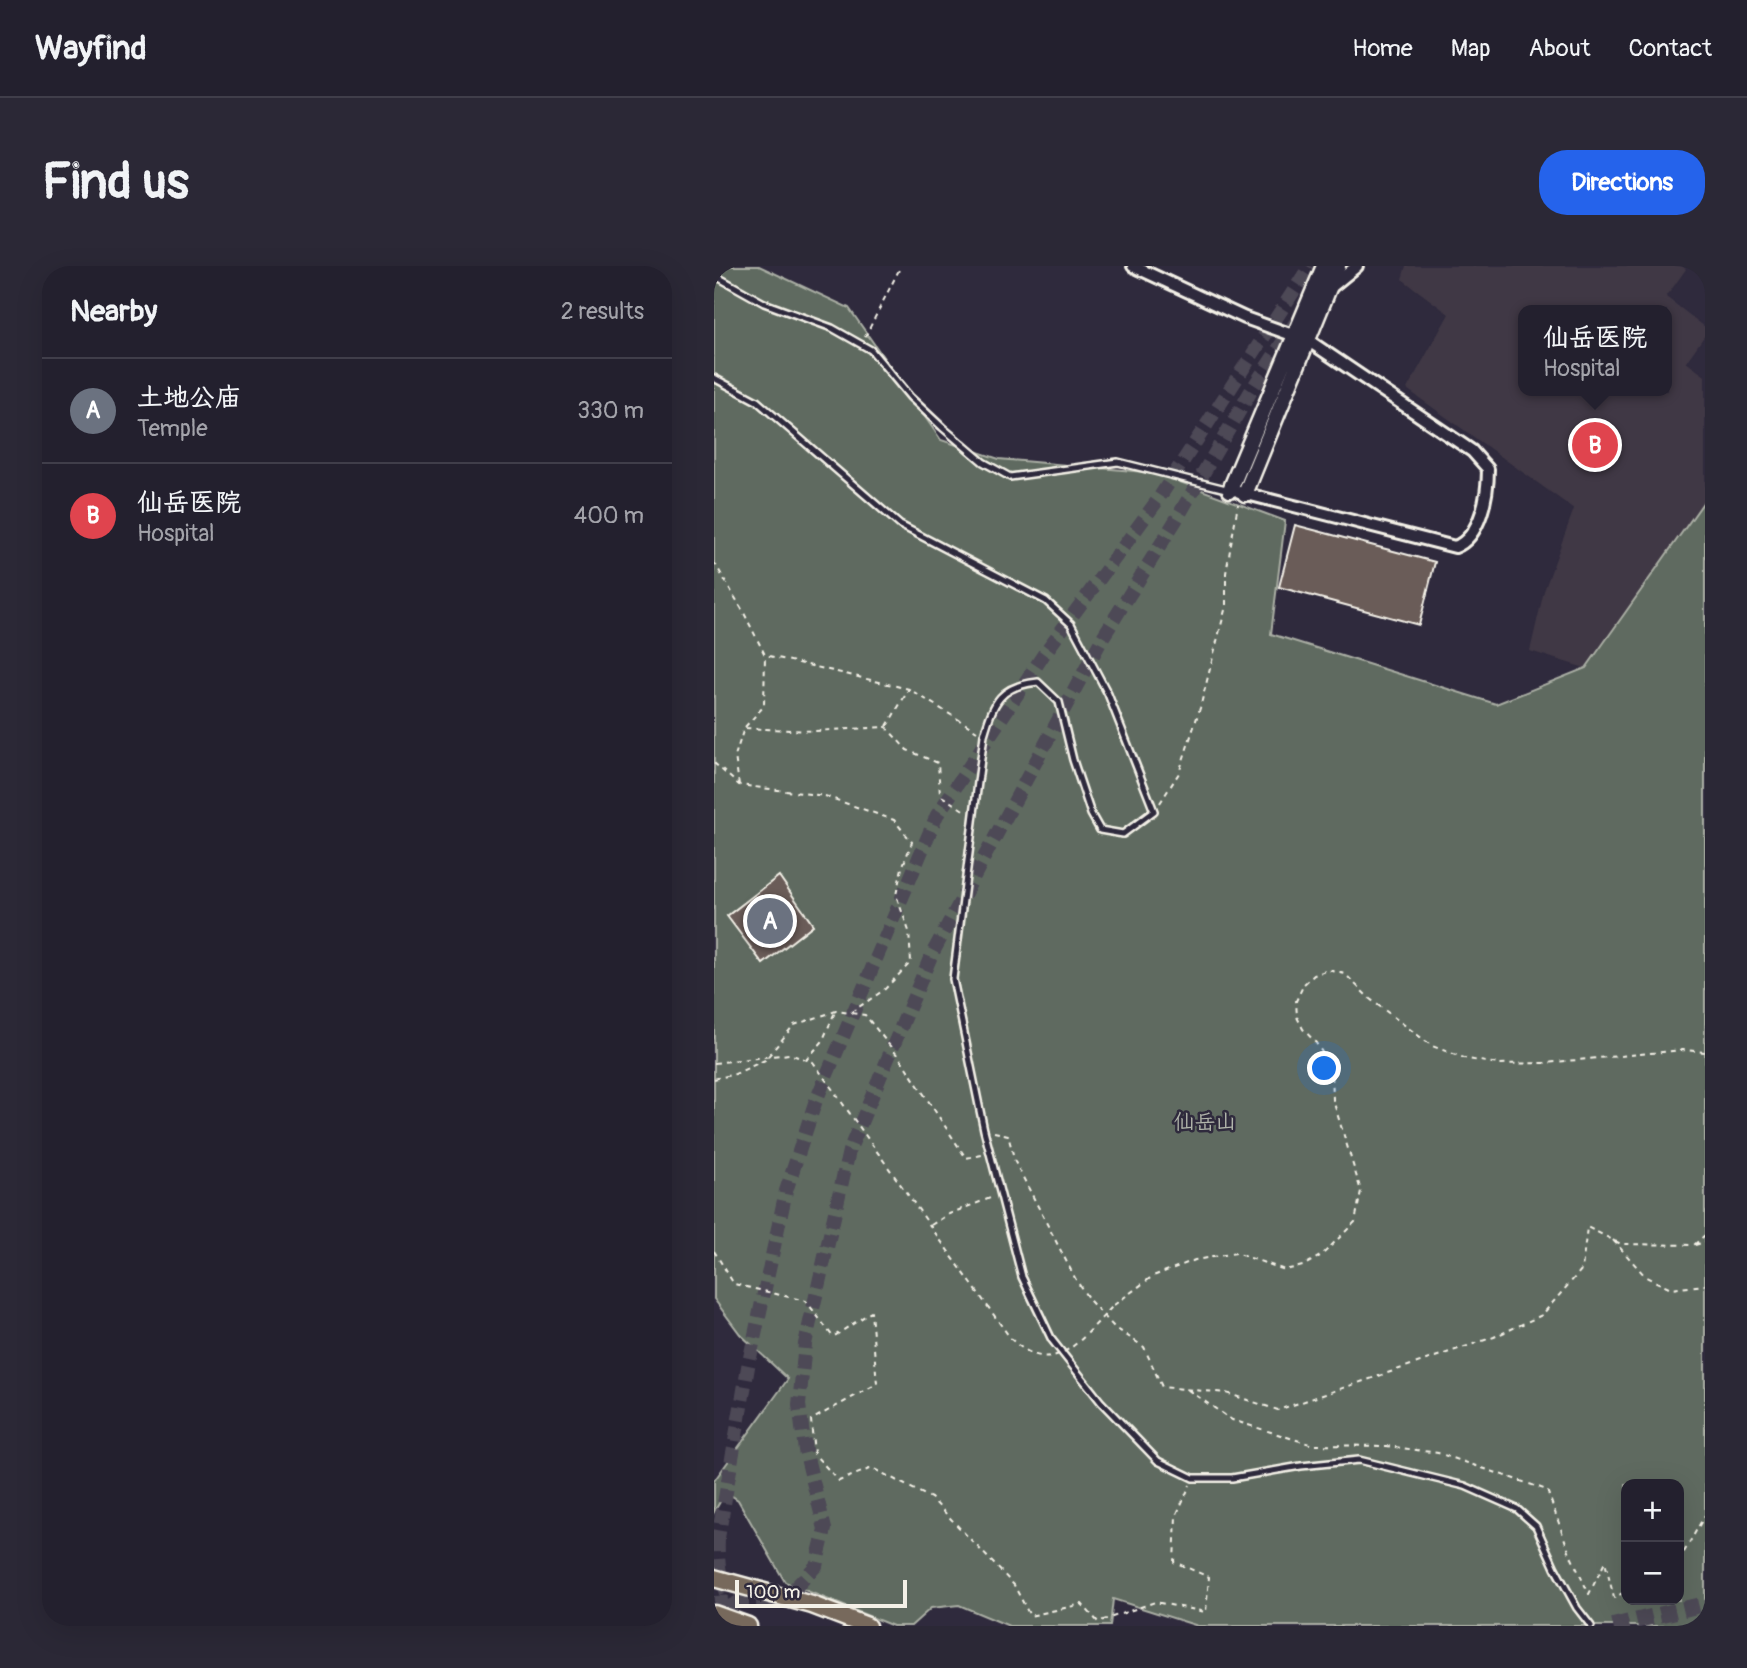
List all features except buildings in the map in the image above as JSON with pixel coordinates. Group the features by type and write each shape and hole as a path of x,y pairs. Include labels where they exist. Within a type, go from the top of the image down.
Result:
{"main road":[{"path":"714,1578 812,1605 867,1626"},
{"path":"714,1614 748,1626"}],"street":[{"path":"1133,266 1245,317 1309,341 1472,451 1488,469 1488,494 1471,535 1464,543 1455,547 1238,492"},
{"path":"1238,492 1293,335 1324,266"},
{"path":"1238,492 1309,341 1338,266"},
{"path":"1330,288 1357,266"}],"lane":[{"path":"714,275 764,303 832,328 871,350 910,397 942,427 983,461 1010,477 1118,463 1238,492"},
{"path":"714,378 757,401 900,525 1046,601 1071,624 1108,694 1154,811 1123,834 1100,830 1091,814 1073,760 1059,702 1038,682 1017,684 992,705 984,735 953,979 984,1130 1022,1277 1052,1340 1101,1402 1158,1461 1194,1478 1232,1478 1301,1466 1359,1460 1465,1486 1517,1509 1536,1526 1555,1568 1577,1608 1591,1626"}],"path":[{"path":"861,345 901,266"},
{"path":"1154,811 1179,773 1200,708 1226,606 1226,572 1238,492"},
{"path":"714,562 765,655 764,706 744,728 735,756 739,785"},
{"path":"765,655 909,689 984,735"},
{"path":"886,727 909,689"},
{"path":"744,728 814,732 886,727"},
{"path":"886,727 907,750 938,763 940,796 975,816"},
{"path":"714,763 739,785 825,796 894,820 912,842 896,895 909,931 911,962 884,990 850,1013"},
{"path":"714,1063 789,1054 813,1062 1011,1339 1023,1351 1058,1357 1071,1348 1114,1305 1153,1276 1195,1259 1236,1253 1284,1269 1303,1266 1322,1255 1355,1222 1361,1191 1333,1100 1332,1068 1316,1043 1303,1030 1297,1017 1296,1001 1304,984 1314,975 1328,971 1345,974 1370,999 1432,1046 1467,1059 1499,1064 1545,1063 1683,1050 1705,1052"},
{"path":"806,1060 821,1042 835,1011"},
{"path":"714,1079 735,1074 765,1060 794,1025 835,1011 865,1015 895,1052 966,1158 990,1154"},
{"path":"984,1130 1008,1135 1015,1162 1076,1280 1090,1301 1114,1327 1144,1347 1162,1387 1226,1392 1278,1410 1494,1337 1542,1315 1581,1269 1587,1227 1621,1244 1694,1245 1705,1242"},
{"path":"931,1225 948,1214 1001,1195"},
{"path":"1694,1245 1705,1235"},
{"path":"1613,1240 1646,1277 1671,1289 1705,1285"},
{"path":"714,1251 734,1284 806,1301 833,1337 871,1312 877,1384 811,1420 814,1454 839,1481 872,1468 931,1498 1014,1586 1030,1616 1082,1604 1098,1622 1155,1602 1206,1612 1209,1577 1174,1562 1176,1516 1194,1478"},
{"path":"1684,1551 1705,1515"}],"shaded area":[{"path":"1406,266 1681,266 1686,269 1666,297 1705,327 1705,335 1686,362 1705,376 1705,500 1585,668 1530,651 1544,591 1574,509 1407,389 1449,314 1402,279"}],"green space":[{"name":"仙岳山","path":"714,266 759,266 849,308 941,440 999,459 1156,473 1285,521 1271,634 1496,704 1586,668 1705,500 1705,1626 1198,1626 1113,1599 1110,1626 1009,1626 959,1605 931,1608 911,1626 893,1626 785,1582 738,1500 726,1492 714,1512 714,1481 788,1379 740,1334 714,1299"}],"tunnel":[{"path":"714,1543 718,1538 748,1367 786,1191 815,1103 937,815 1044,654 1157,501 1310,266"},
{"path":"714,1603 769,1601 794,1589 816,1566 825,1529 805,1450 799,1405 805,1344 849,1151 931,956 1103,637 1176,520 1251,391 1296,322"},
{"path":"718,1538 720,1575 735,1609"},
{"path":"1613,1626 1705,1604"}],"place":[{"name":"仙岳医院","path":"1595,445"},
{"name":"土地公庙","path":"770,921"}]}
